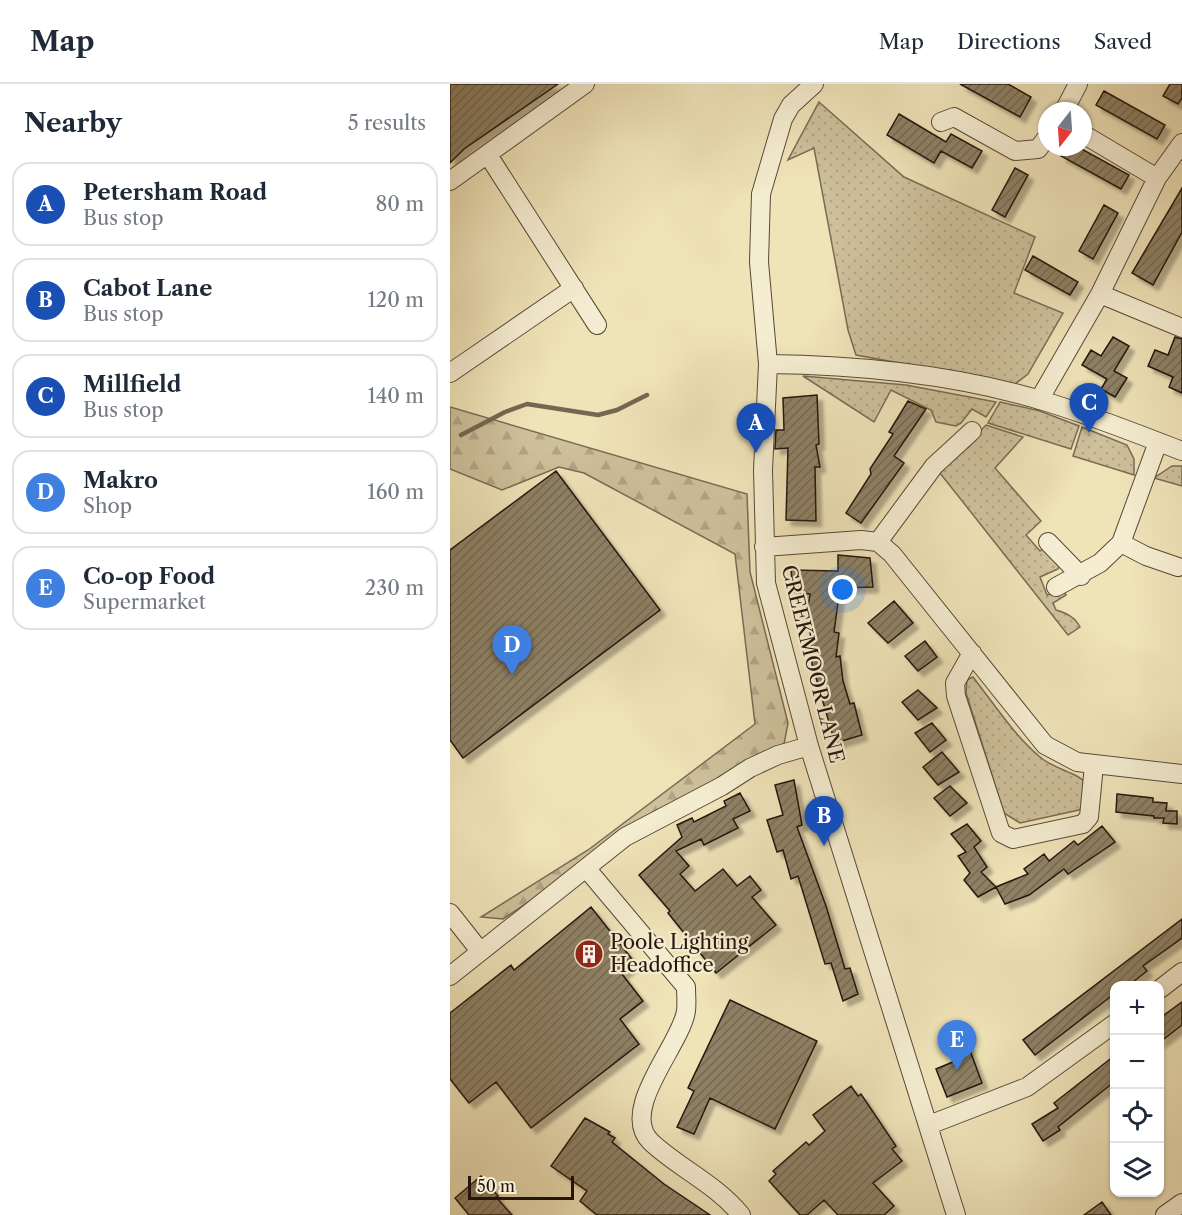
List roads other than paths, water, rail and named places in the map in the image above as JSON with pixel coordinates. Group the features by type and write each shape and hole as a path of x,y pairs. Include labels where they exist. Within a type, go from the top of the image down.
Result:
{"street":[{"path":"450,181 585,84"},
{"name":"CREEKMOOR LANE","path":"814,84 791,105 783,119 761,194 759,262 768,364 763,470 766,583 809,746 956,1215"},
{"path":"1069,102 1078,84"},
{"path":"950,115 1015,151 1038,149"},
{"path":"1092,139 1157,178"},
{"path":"1040,400 1100,294 1157,178 1182,144"},
{"path":"488,155 597,325"},
{"path":"450,373 574,288"},
{"path":"1100,294 1182,328"},
{"path":"768,364 884,368 1040,400 1182,451"},
{"path":"878,542 934,466 972,431"},
{"path":"1056,587 1081,576 1100,563 1121,543 1158,442"},
{"path":"764,547 820,541 878,542 892,554 1045,745 1060,755 1094,765 1182,774"},
{"path":"1048,542 1081,576"},
{"path":"1121,543 1156,568 1178,567"},
{"path":"972,653 955,683 956,696 1001,833 1013,839 1083,824 1089,818 1094,765"},
{"path":"450,976 625,837 722,786 750,768 778,755 809,746"},
{"path":"586,868 686,987 686,1012 642,1106 642,1124 650,1141 726,1197 741,1215"},
{"path":"450,913 480,951"},
{"path":"1164,986 1182,972"},
{"path":"928,1125 1027,1087 1110,1027"},
{"path":"1165,1215 1182,1203"}],"waterway":[{"path":"461,435 505,412 527,404 598,415 617,410 647,395"}],"place":[{"name":"Millfield","path":"1089,433"},
{"name":"Petersham Road","path":"756,453"},
{"name":"Makro","path":"512,675"},
{"name":"Cabot Lane","path":"824,846"},
{"name":"Poole Lighting Headoffice","path":"589,954"},
{"name":"Co-op Food","path":"957,1070"}]}
